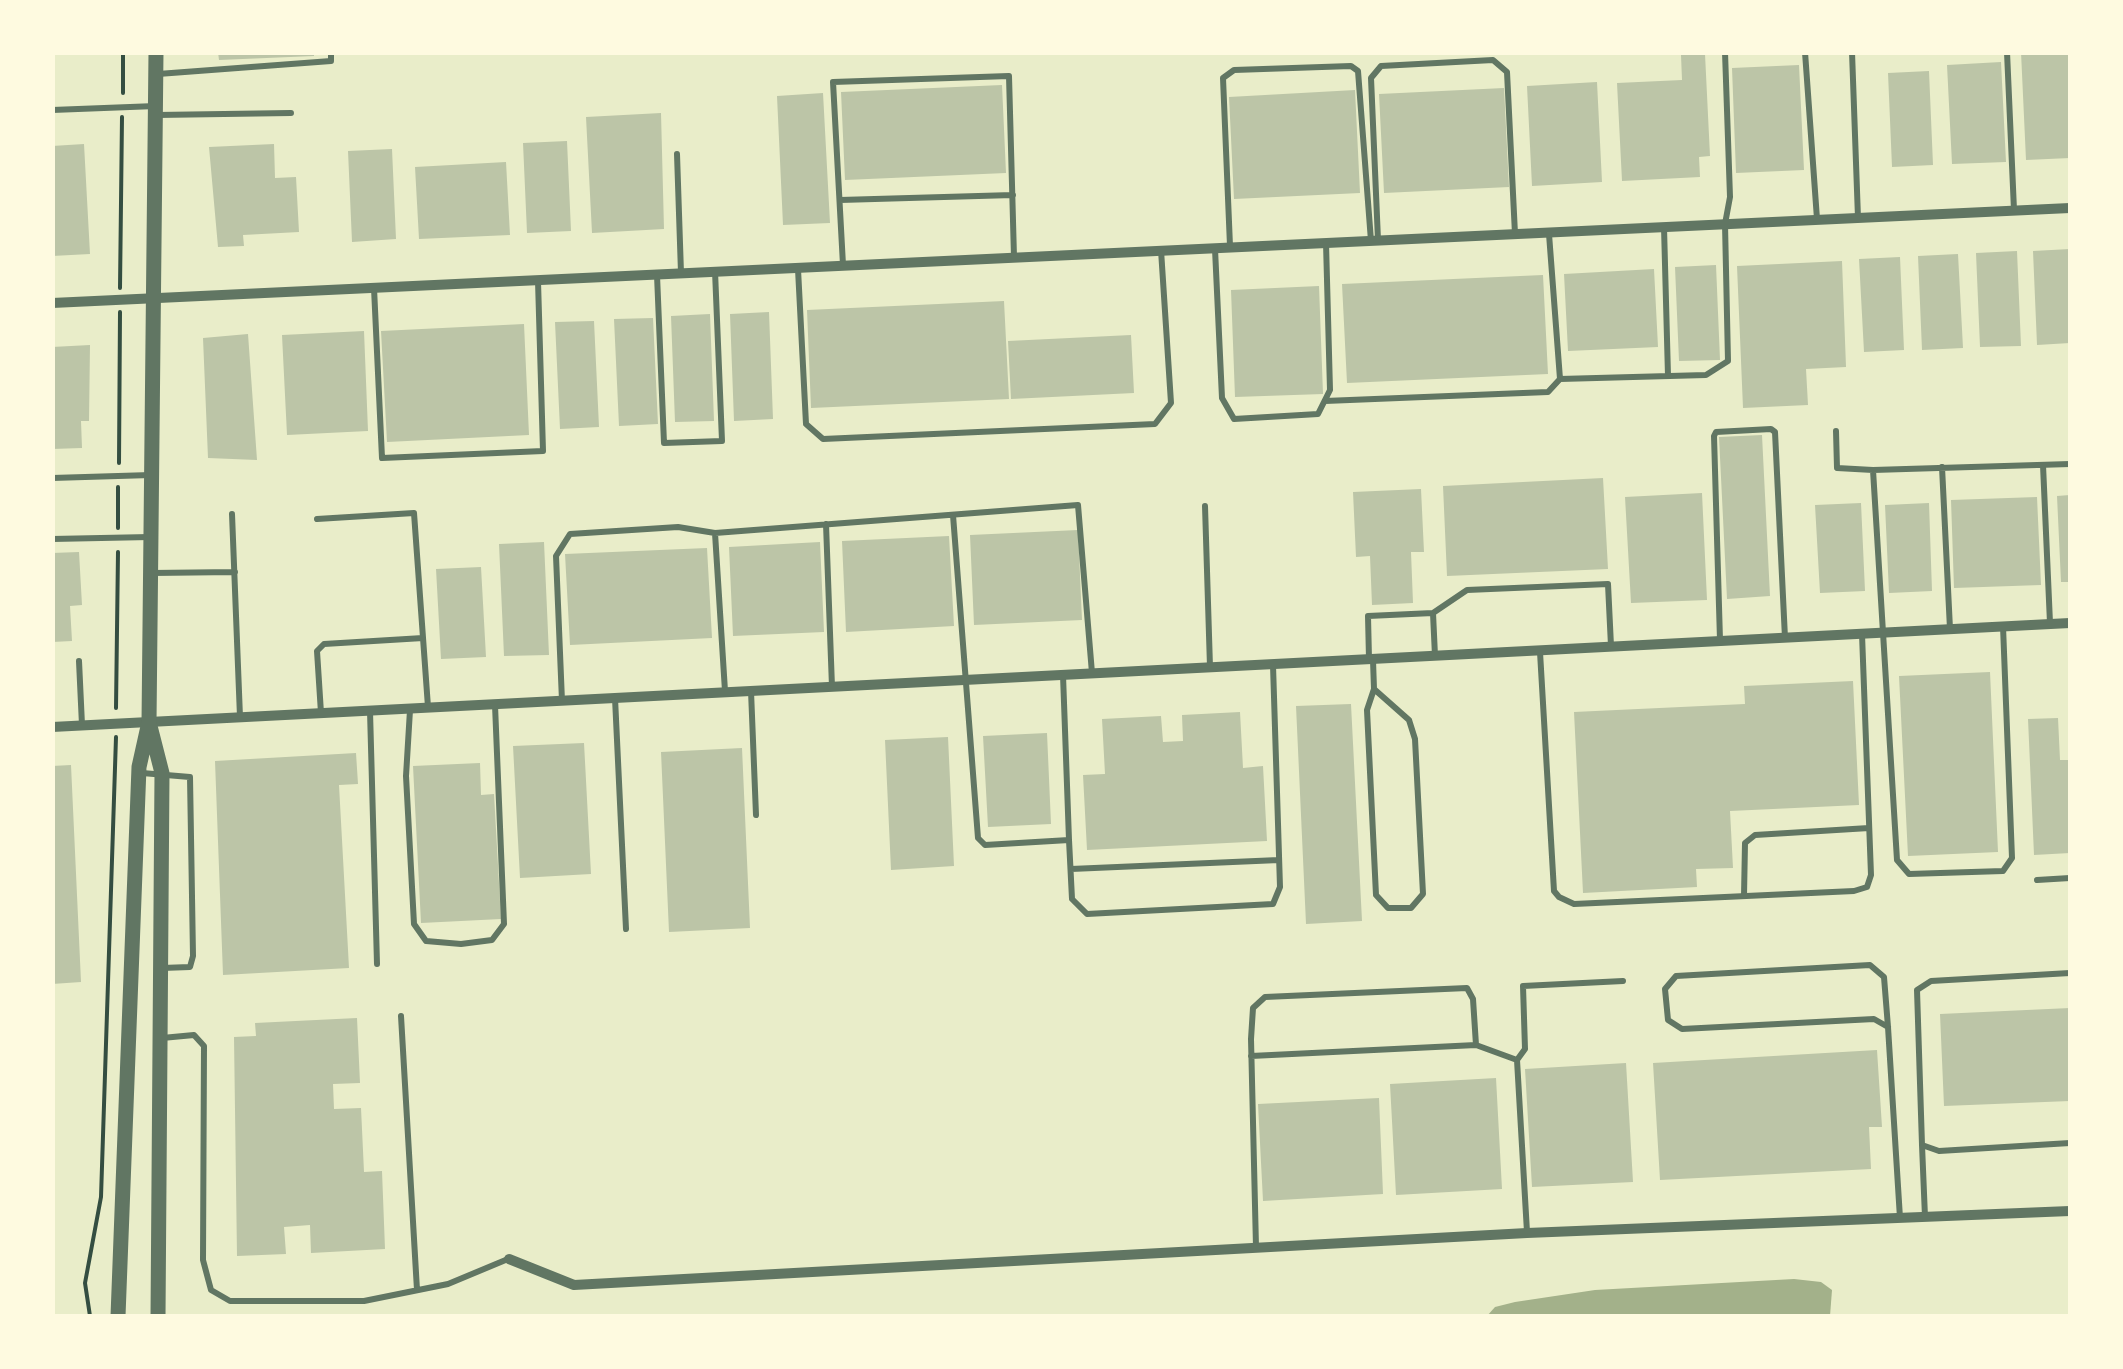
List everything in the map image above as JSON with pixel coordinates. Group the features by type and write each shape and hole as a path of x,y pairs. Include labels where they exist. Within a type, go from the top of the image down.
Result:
{"street":[{"path":"118,1316 139,774 149,722 156,52"},
{"path":"52,303 2070,208"},
{"path":"52,726 2070,623"},
{"path":"149,722 162,773 158,1316"},
{"path":"509,1259 574,1285 1527,1233 2070,1211"}],"lane":[{"path":"1325,401 1548,392 1560,379 1706,374 1728,361 1725,224 1730,197 1725,52"},
{"path":"1805,52 1817,219"},
{"path":"1852,52 1858,218"},
{"path":"2006,52 2014,211"},
{"path":"156,74 331,57"},
{"path":"1374,240 1370,78 1381,66 1494,60 1507,72 1516,234"},
{"path":"1230,248 1223,78 1234,70 1351,66 1358,70 1374,240"},
{"path":"844,266 833,82 1009,76 1014,257"},
{"path":"52,110 122,107 291,113"},
{"path":"678,154 680,273"},
{"path":"840,200 1013,195"},
{"path":"1664,227 1668,376"},
{"path":"1549,232 1560,379"},
{"path":"1215,248 1222,398 1234,419 1318,414 1325,401 1330,390 1326,243"},
{"path":"798,267 806,424 823,439 1155,424 1171,403 1161,250"},
{"path":"657,274 664,443 722,441 715,271"},
{"path":"374,287 382,458 543,451 538,280"},
{"path":"1836,431 1837,468 2070,464"},
{"path":"1720,641 1716,432 1775,432 1785,638"},
{"path":"2043,464 2050,624"},
{"path":"1942,468 1950,629"},
{"path":"1873,470 1897,860 1909,874 2003,871 2012,858 2003,626"},
{"path":"52,478 152,475"},
{"path":"562,700 556,556 570,534 678,527 715,532 1078,506 1092,674"},
{"path":"1205,506 1210,667"},
{"path":"318,520 414,513 428,708"},
{"path":"232,514 240,717"},
{"path":"954,514 979,841 986,845 1069,840"},
{"path":"826,524 832,687"},
{"path":"715,532 725,692"},
{"path":"52,539 151,537"},
{"path":"151,573 235,572"},
{"path":"1374,690 1408,720 1416,739 1424,894 1411,908 1388,908 1376,895 1368,710 1374,690 1368,616 1433,613 1467,590 1608,584 1611,647"},
{"path":"1433,613 1435,656"},
{"path":"1540,650 1554,891 1558,897 1574,904 1744,896 1867,887 1869,828 1862,634"},
{"path":"321,713 318,651 324,644 423,638"},
{"path":"79,661 82,725"},
{"path":"1063,675 1072,900 1087,914 1273,904 1280,887 1273,664"},
{"path":"751,691 756,816"},
{"path":"616,698 626,930"},
{"path":"410,708 406,776 414,924 426,941 442,945 492,940 504,924 495,704"},
{"path":"370,711 377,964"},
{"path":"139,774 190,777 193,956 190,968 160,968"},
{"path":"1744,896 1745,843 1755,835 1869,828"},
{"path":"1071,869 1278,860"},
{"path":"2037,880 2070,878"},
{"path":"1888,1026 1874,1020 1682,1029 1668,1020 1665,989 1676,976 1870,965 1884,976 1888,1026 1900,1218"},
{"path":"1925,1216 1917,990 1931,981 2070,972"},
{"path":"1527,1233 1517,1060 1525,1049 1523,986 1623,980"},
{"path":"1256,1248 1253,1008 1265,997 1467,988 1473,999 1476,1044"},
{"path":"400,1016 417,1290"},
{"path":"160,1038 194,1035 204,1046 203,1260 211,1290 230,1301 364,1300 448,1284 509,1259"},
{"path":"1251,1056 1476,1044 1517,1060"},
{"path":"1922,1145 1939,1151 2070,1143"}],"path":[{"path":"90,1316 84,1300 101,1197 116,724 123,52"}],"shaded area":[{"path":"1794,1279 1821,1282 1832,1290 1830,1316 1487,1316 1495,1307 1515,1302 1595,1290"}],"building":[{"path":"218,52 314,52 314,56 219,60"},
{"path":"2021,52 2070,52 2070,158 2026,160"},
{"path":"1705,54 1710,156 1699,157 1700,177 1622,181 1617,83 1682,80 1681,55"},
{"path":"2001,62 2006,162 1952,164 1947,65"},
{"path":"1799,65 1804,170 1736,173 1732,68"},
{"path":"1929,71 1933,165 1892,167 1888,73"},
{"path":"1597,82 1602,182 1532,186 1527,86"},
{"path":"1002,85 1006,173 845,180 841,92"},
{"path":"1504,88 1509,187 1384,193 1379,94"},
{"path":"1355,90 1360,193 1234,199 1229,97"},
{"path":"823,93 830,223 783,225 777,96"},
{"path":"661,113 664,229 592,233 586,117"},
{"path":"567,141 571,231 527,233 523,143"},
{"path":"84,144 90,254 52,256 52,146"},
{"path":"274,144 275,178 296,177 299,232 243,235 244,246 218,247 209,147"},
{"path":"392,149 396,239 352,242 348,151"},
{"path":"506,162 510,235 419,239 415,167"},
{"path":"2070,249 2070,343 2037,345 2033,251"},
{"path":"2017,251 2021,346 1980,347 1976,253"},
{"path":"1958,254 1963,348 1922,350 1918,256"},
{"path":"1900,257 1904,350 1864,352 1859,259"},
{"path":"1842,261 1846,367 1806,369 1808,405 1743,408 1737,266"},
{"path":"1716,265 1720,360 1679,361 1675,267"},
{"path":"1654,269 1658,347 1568,351 1564,274"},
{"path":"1543,275 1548,374 1347,383 1342,284"},
{"path":"1319,286 1323,394 1235,397 1231,290"},
{"path":"1004,301 1009,399 811,408 807,310"},
{"path":"769,312 773,419 734,421 730,314"},
{"path":"710,314 714,421 675,422 671,316"},
{"path":"653,318 658,424 619,426 614,319"},
{"path":"594,321 599,427 560,429 555,322"},
{"path":"524,324 529,435 387,442 381,331"},
{"path":"364,331 368,431 287,435 282,335"},
{"path":"248,334 257,460 208,458 203,338"},
{"path":"1131,335 1134,393 1011,399 1008,341"},
{"path":"90,345 89,421 81,421 82,448 52,449 52,347"},
{"path":"1762,435 1770,596 1727,599 1719,437"},
{"path":"1603,478 1608,569 1447,576 1443,486"},
{"path":"1421,489 1424,552 1411,552 1413,603 1372,605 1370,556 1356,557 1353,492"},
{"path":"1702,493 1707,600 1631,603 1625,497"},
{"path":"2070,495 2070,582 2061,582 2057,496"},
{"path":"2037,497 2041,585 1954,588 1951,500"},
{"path":"1861,503 1865,591 1820,593 1815,505"},
{"path":"1929,503 1932,591 1889,593 1885,505"},
{"path":"1078,530 1082,620 974,625 970,535"},
{"path":"949,536 954,626 846,632 842,541"},
{"path":"544,542 549,655 504,656 499,544"},
{"path":"820,542 824,632 733,636 729,547"},
{"path":"707,548 712,638 570,645 565,554"},
{"path":"79,552 82,605 70,606 72,641 52,642 52,553"},
{"path":"481,567 486,657 441,659 436,569"},
{"path":"1990,672 1998,852 1908,856 1899,676"},
{"path":"1853,681 1859,805 1730,811 1733,868 1696,869 1697,887 1583,893 1574,712 1745,704 1744,686"},
{"path":"1351,704 1362,921 1306,924 1296,706"},
{"path":"1240,712 1243,768 1263,766 1267,841 1087,850 1083,775 1105,774 1102,719 1161,716 1163,742 1183,741 1182,715"},
{"path":"2058,718 2060,760 2070,760 2070,853 2034,855 2028,719"},
{"path":"1047,733 1051,824 988,827 983,736"},
{"path":"948,737 954,866 891,870 885,740"},
{"path":"584,743 591,874 520,878 513,746"},
{"path":"742,748 750,928 669,932 661,752"},
{"path":"356,753 358,784 339,785 349,968 223,975 215,761"},
{"path":"480,763 481,795 494,794 501,919 421,923 413,766"},
{"path":"71,765 81,982 52,984 52,766"},
{"path":"2070,1008 2070,1101 1944,1106 1940,1014"},
{"path":"357,1018 360,1083 333,1084 334,1109 361,1108 364,1172 382,1171 385,1249 311,1253 310,1225 284,1227 286,1254 237,1256 234,1037 256,1036 255,1023"},
{"path":"1877,1050 1882,1127 1869,1127 1871,1169 1660,1180 1653,1063"},
{"path":"1626,1063 1633,1182 1532,1187 1525,1069"},
{"path":"1496,1078 1502,1189 1396,1195 1390,1084"},
{"path":"1379,1098 1383,1194 1263,1201 1258,1104"}]}
